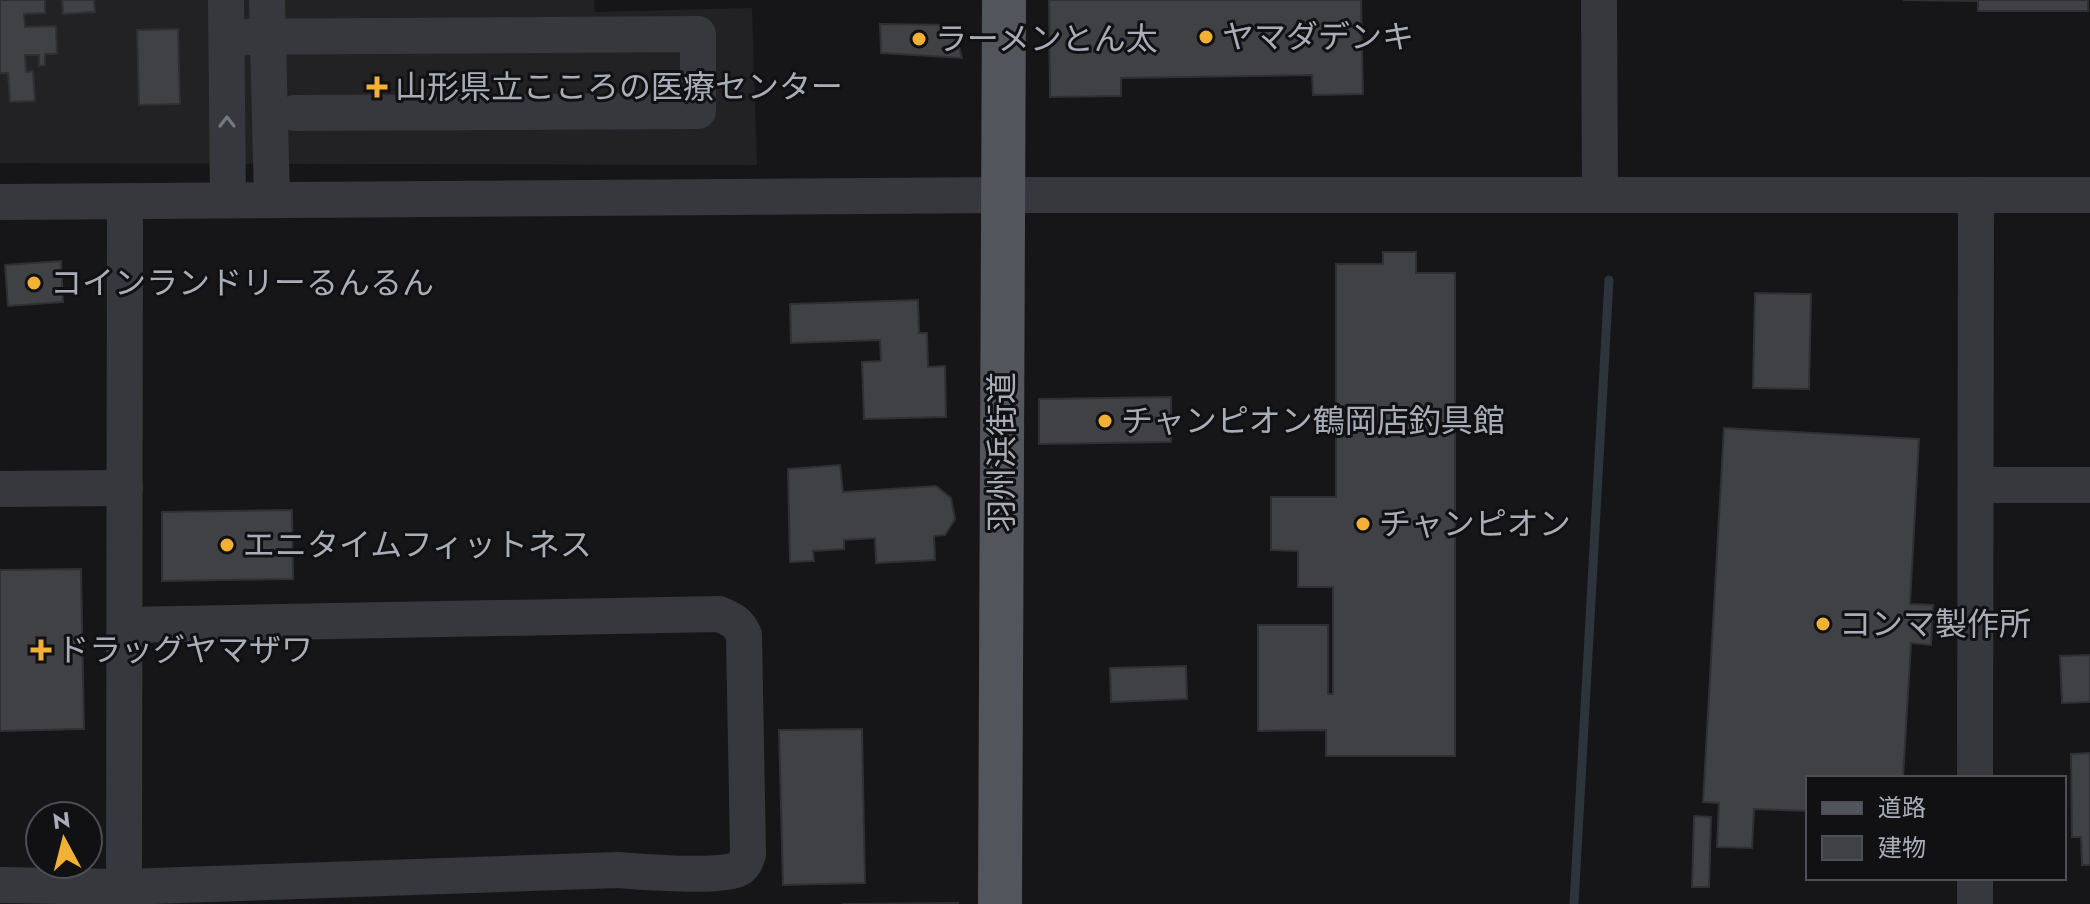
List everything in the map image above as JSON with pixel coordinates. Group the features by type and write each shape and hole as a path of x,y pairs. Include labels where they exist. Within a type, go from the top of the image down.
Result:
{"main road":[{"name":"羽州浜街道","path":"1000,904 1004,0"}],"street":[{"path":"226,0 228,200"},
{"path":"267,0 272,200"},
{"path":"1599,0 1600,194"},
{"path":"227,37 698,34 698,111 295,113"},
{"path":"0,202 1003,195 2090,195"},
{"path":"1975,776 1976,195"},
{"path":"124,895 125,201"},
{"path":"1976,485 2090,485"},
{"path":"0,489 125,488"},
{"path":"0,885 124,895 479,889 618,870 652,889 735,871 746,861 744,635 731,618 719,614 125,625"},
{"path":"1975,880 1975,904"}],"shaded area":[{"name":"山形県立こころの医療センター","path":"0,0 594,0 595,12 752,8 757,165 0,163"}],"building":[{"path":"0,0 45,0 45,13 24,14 25,27 56,26 57,54 45,54 45,65 39,66 39,55 25,55 26,72 33,71 35,101 10,102 8,73 0,73"},
{"path":"62,0 94,0 95,12 63,14"},
{"name":"ヤマダデンキ","path":"1049,0 1361,0 1363,94 1313,95 1312,75 1121,78 1121,96 1050,97"},
{"path":"1903,0 2088,0 2088,11 1978,11 1978,1"},
{"name":"ラーメンとん太","path":"880,24 953,25 962,58 881,53"},
{"path":"178,29 180,104 139,105 137,30"},
{"name":"チャンピオン","path":"1383,252 1416,252 1416,273 1455,273 1455,756 1326,756 1326,730 1258,731 1258,625 1328,625 1328,694 1333,694 1333,587 1298,587 1298,551 1271,550 1271,497 1336,497 1336,264 1383,264"},
{"name":"コインランドリーるんるん","path":"61,261 63,302 8,306 5,265"},
{"path":"1755,293 1811,294 1809,389 1753,388"},
{"path":"918,300 919,333 927,333 928,367 945,366 946,417 864,419 862,362 881,361 880,340 791,343 790,304"},
{"name":"チャンピオン鶴岡店釣具館","path":"1171,397 1171,442 1039,444 1039,399"},
{"name":"コンマ製作所","path":"1724,428 1919,439 1910,604 1933,605 1931,645 1911,643 1903,776 1806,776 1806,811 1754,809 1752,848 1717,847 1719,803 1703,802"},
{"path":"840,465 843,492 936,486 951,498 955,519 945,535 934,536 935,560 876,563 875,538 844,540 844,549 813,551 814,561 790,562 788,469"},
{"name":"エニタイムフィットネス","path":"292,510 293,579 162,581 162,512"},
{"name":"ドラッグヤマザワ","path":"81,569 84,729 0,731 0,570"},
{"path":"2090,655 2090,702 2062,703 2060,656"},
{"path":"1186,666 1187,699 1111,702 1110,668"},
{"path":"862,729 865,883 783,885 779,730"},
{"path":"2090,753 2090,865 2082,865 2081,837 2072,837 2071,754"},
{"path":"1694,816 1711,817 1709,887 1692,887"},
{"path":"958,903 958,904 842,904"}],"waterway":[{"path":"1574,904 1609,280"}],"place":[{"name":"ヤマダデンキ","path":"1206,37"},
{"name":"ラーメンとん太","path":"919,39"},
{"name":"山形県立こころの医療センター","path":"377,87"},
{"name":"コインランドリーるんるん","path":"34,283"},
{"name":"チャンピオン鶴岡店釣具館","path":"1105,421"},
{"name":"チャンピオン","path":"1363,524"},
{"name":"エニタイムフィットネス","path":"227,545"},
{"name":"コンマ製作所","path":"1823,624"},
{"name":"ドラッグヤマザワ","path":"41,650"}]}
